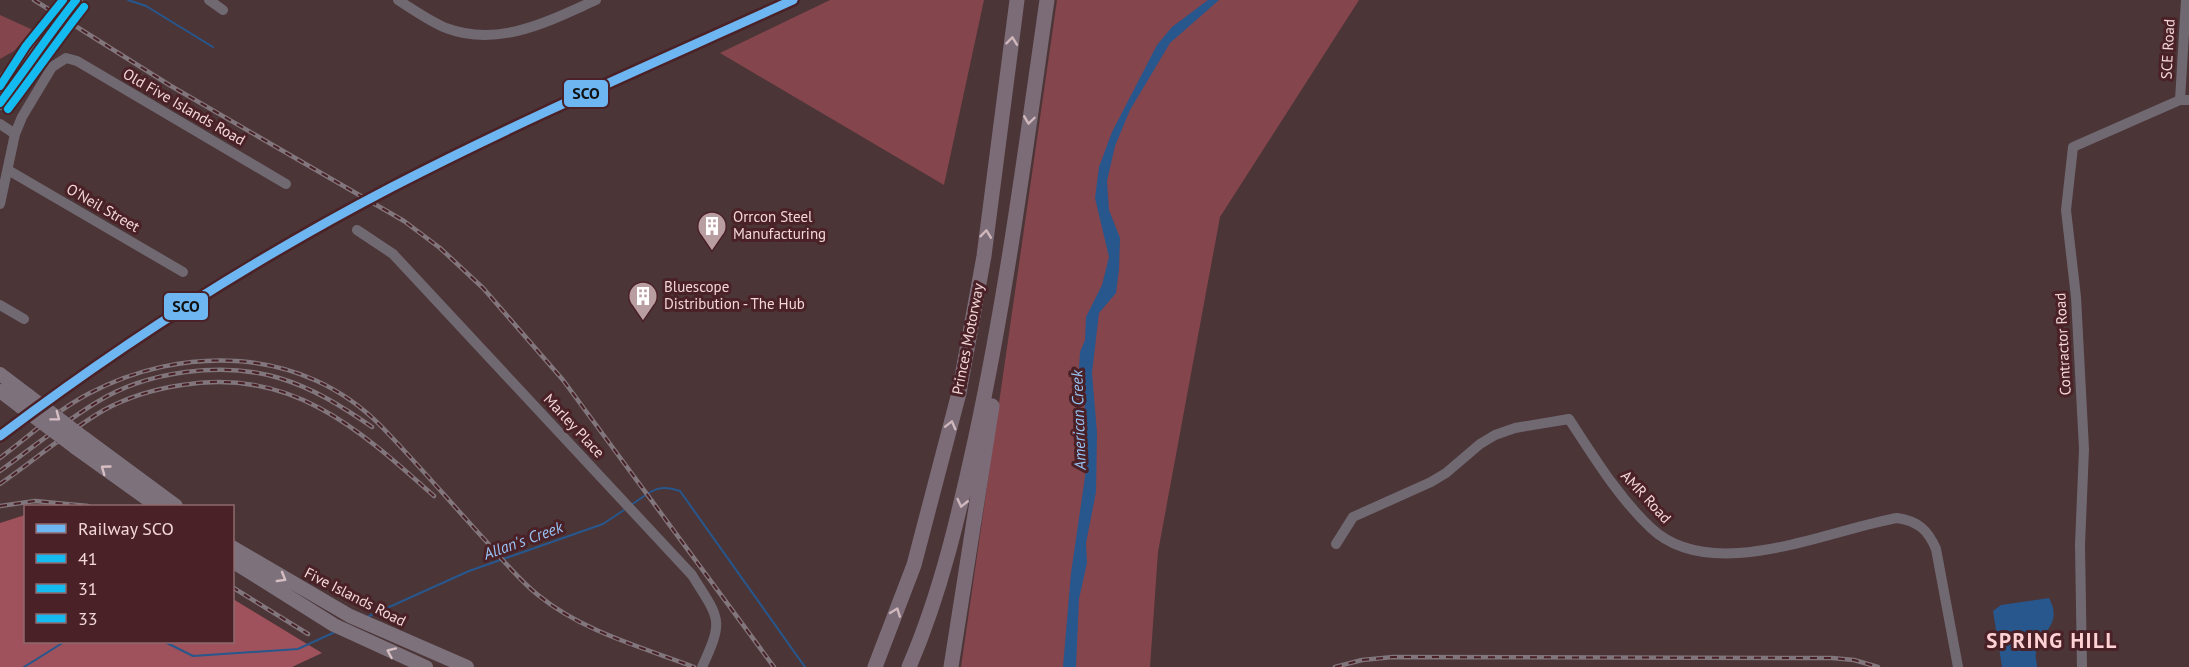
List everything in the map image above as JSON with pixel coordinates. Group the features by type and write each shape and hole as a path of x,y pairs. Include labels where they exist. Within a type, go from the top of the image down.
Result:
{"highway":[{"name":"Princes Motorway","path":"875,667 915,565 959,393 984,256 1017,0"},
{"name":"Princes Motorway","path":"909,667 941,577 960,509 1006,281 1047,0"},
{"path":"951,667 1000,357 1006,281"}],"main road":[{"path":"0,103 23,73 34,52 76,0"},
{"path":"0,85 16,66 34,52"},
{"path":"0,374 25,401 155,505"},
{"path":"0,391 25,401"},
{"path":"80,443 173,505"},
{"name":"Five Islands Road","path":"234,548 350,616 467,667"},
{"name":"Five Islands Road","path":"234,562 334,625 426,667"}],"street":[{"path":"209,0 223,10"},
{"path":"398,0 448,29 487,34 512,33 529,29 596,0"},
{"name":"SCE Road","path":"2184,100 2186,0"},
{"name":"Old Five Islands Road","path":"15,135 22,117 52,67 66,58 77,62 286,184"},
{"name":"Contractor Road","path":"2082,667 2080,556 2084,449 2076,297 2066,210 2073,147 2184,100"},
{"path":"0,124 15,135 0,204"},
{"name":"O'Neil Street","path":"8,170 183,272"},
{"name":"Marley Place","path":"357,230 393,254 692,575 715,610 718,625 716,638 702,667"},
{"path":"0,305 24,320"},
{"name":"AMR Road","path":"1336,544 1353,517 1439,477 1480,444 1495,435 1569,419 1616,489 1645,522 1665,538 1689,548 1723,553 1766,550 1897,518 1911,520 1921,526 1930,534 1936,549 1958,667"}],"shaded area":[{"path":"830,0 984,0 944,185 720,53"},
{"path":"1057,0 1359,0 1220,217 1158,552 1150,667 961,667"},
{"path":"0,15 33,30 14,51 0,59"},
{"path":"24,515 24,643 234,643 234,600 322,653 292,667 0,667 0,523"}],"water":[{"path":"1208,0 1219,0 1170,43 1130,110 1115,146 1107,181 1109,210 1120,238 1119,270 1116,293 1099,313 1092,373 1097,433 1096,492 1086,543 1087,563 1079,599 1076,667 1063,667 1071,573 1086,470 1084,459 1087,442 1082,425 1086,398 1079,368 1080,352 1085,340 1086,317 1102,285 1109,257 1095,198 1099,167 1112,132 1157,45 1172,27"},
{"path":"2049,598 2053,607 2053,621 2036,652 2037,667 2002,667 1993,611 2001,605"}],"waterway":[{"path":"128,0 146,6 213,47"},
{"name":"Allan's Creek","path":"631,505 659,488 680,491 805,667"},
{"name":"Allan's Creek","path":"367,617 469,571 603,524 624,510"},
{"name":"Allan's Creek","path":"167,643 193,656 298,649 335,632"},
{"name":"Allan's Creek","path":"24,667 62,643"}],"railway":[{"path":"34,0 171,86 404,221 440,248 483,288 563,380 774,667"},
{"path":"0,458 53,416 76,401 125,378 163,367 202,361 240,361 279,368 315,380 350,400 381,426 517,576 555,608 613,637 694,667"},
{"path":"0,471 72,418 117,391 162,376 186,372 234,370 279,378 327,399 372,427"},
{"path":"0,484 77,427 113,405 162,389 221,382 257,385 290,395 321,409 378,448 434,496"},
{"path":"0,506 35,501 77,505"},
{"path":"234,588 308,634"},
{"path":"1335,667 1362,660 1393,657 1832,658 1854,660 1878,667"}],"rail line":[{"name":"SCO","path":"0,436 142,335 290,243 392,187 491,138 793,0"}],"transit line":[{"name":"33","path":"0,86 26,46 63,0"},
{"name":"41","path":"0,103 76,0"},
{"name":"31","path":"8,109 84,7"}],"place":[{"name":"Orrcon Steel Manufacturing","path":"712,252"},
{"name":"Bluescope Distribution - The Hub","path":"643,322"}],"district":[{"name":"SPRING HILL","path":"2052,641"}],"water label":[{"name":"American Creek","path":"1078,420"}]}
